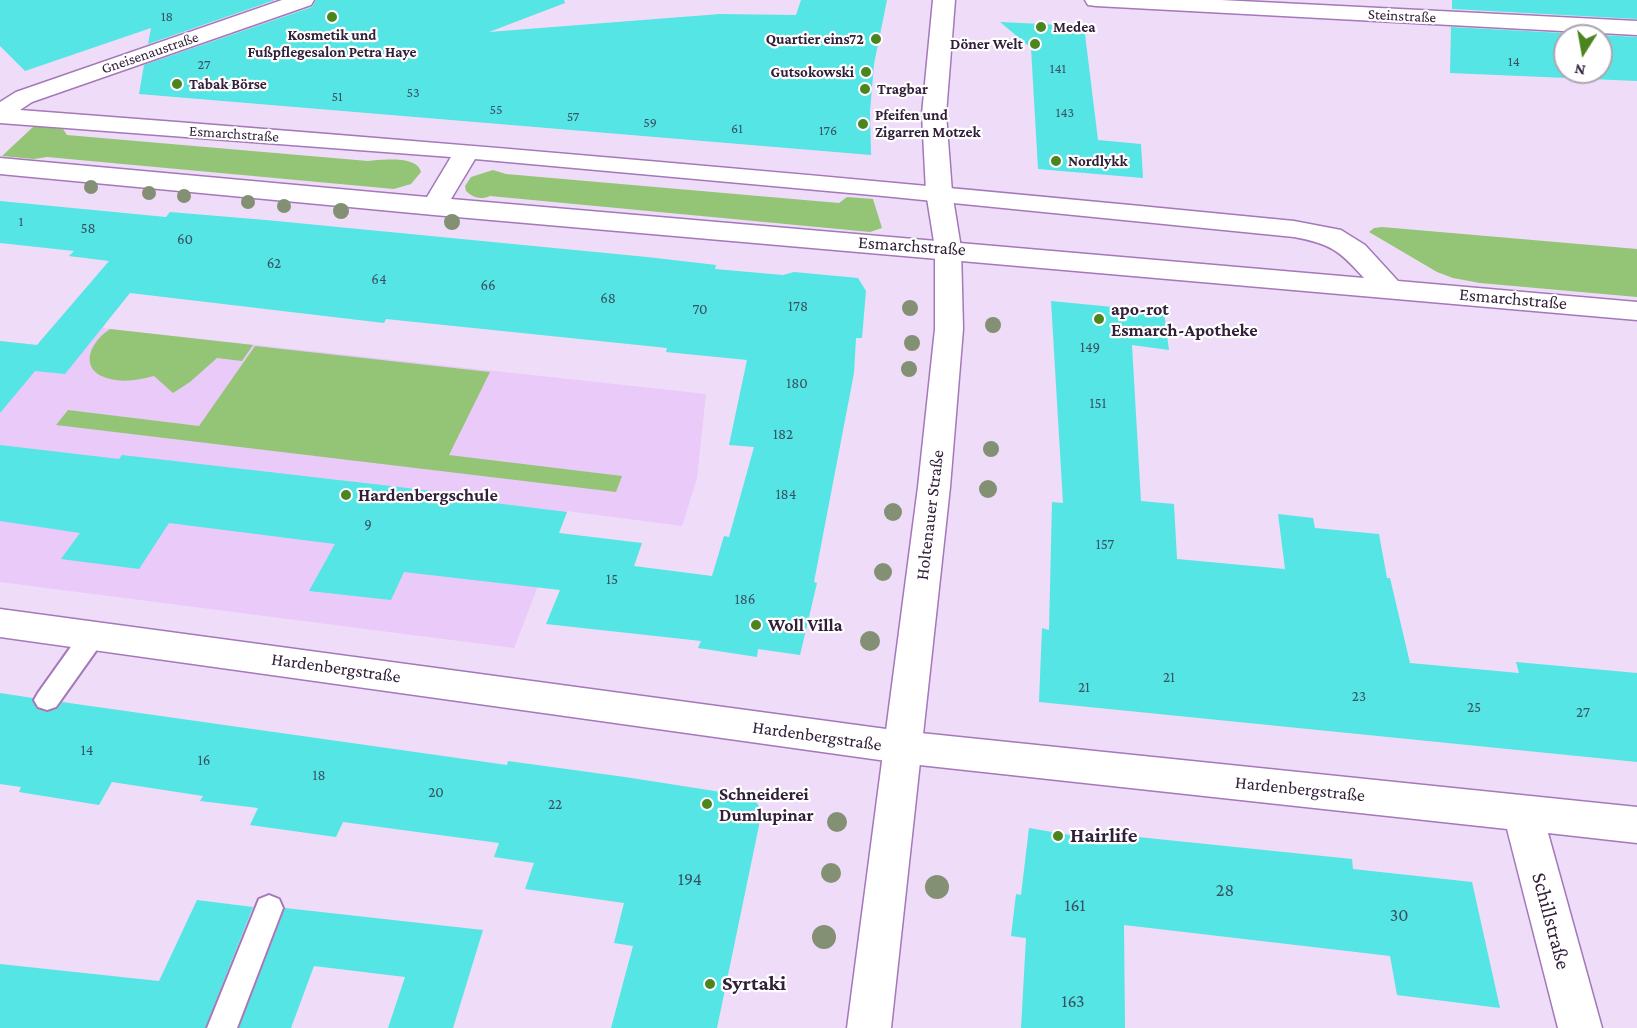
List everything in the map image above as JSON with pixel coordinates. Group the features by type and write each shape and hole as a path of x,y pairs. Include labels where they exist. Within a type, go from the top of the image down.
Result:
{"street":[{"name":"Gneisenaustraße","path":"0,114 24,97 303,0"},
{"name":"Holtenauer Straße","path":"869,1028 900,747 936,467 949,329 948,248 939,192 934,114 944,0"},
{"name":"Steinstraße","path":"1096,0 1201,3 1637,28"},
{"name":"Esmarchstraße","path":"0,114 939,192 1320,233 1332,236 1355,251 1389,288"},
{"path":"434,207 467,151"},
{"name":"Esmarchstraße","path":"0,166 434,207 948,248 1637,311"},
{"name":"Hardenbergstraße","path":"0,623 94,634 900,747 1637,825"},
{"name":"Schillstraße","path":"1523,813 1580,1028"}],"lane":[{"path":"47,700 94,634"},
{"path":"222,1028 269,908"}],"shaded area":[{"name":"Hardenbergschule","path":"60,318 106,323 103,328 110,329 706,394 697,478 682,526 567,511 514,648 0,582 0,341 37,345"}],"green space":[{"path":"34,126 63,129 67,135 368,161 398,160 413,163 421,172 411,184 394,189 47,157 34,159 2,156"},
{"path":"493,170 506,174 839,203 847,197 873,199 882,228 870,232 490,196 480,198 466,191 465,186 471,177"},
{"path":"1374,228 1637,249 1637,297 1480,283 1453,278 1437,272 1369,232"},
{"path":"110,329 253,345 242,361 217,358 190,382 173,393 154,376 121,381 104,377 96,372 91,366 91,351 95,343"},
{"path":"255,346 490,372 449,455 622,476 616,492 56,425 68,410 199,426"}],"building":[{"path":"0,0 275,0 148,44 151,28 25,71 0,46"},
{"path":"316,0 564,0 565,3 489,32 720,14 796,15 801,0 887,0 874,64 870,112 871,155 139,94 144,65 312,7"},
{"path":"1452,0 1637,0 1637,19 1452,9"},
{"path":"1000,22 1084,26 1098,140 1141,144 1143,178 1038,169 1031,48"},
{"path":"1451,27 1553,32 1553,77 1450,73"},
{"path":"1613,36 1637,37 1637,81 1613,80"},
{"path":"0,201 166,217 170,212 266,220 647,257 716,265 715,269 783,275 794,272 858,278 866,291 862,338 856,338 854,373 814,582 817,583 800,655 758,649 757,657 698,648 701,641 546,624 560,590 404,572 391,600 309,591 335,544 169,523 139,569 61,559 80,533 0,521 0,445 119,459 122,455 399,487 456,494 454,498 567,512 559,533 642,543 634,566 712,576 724,536 729,537 754,447 729,445 747,360 666,352 667,348 386,319 384,323 130,293 65,374 35,371 0,413 0,341 37,345 109,261 69,256 74,251 0,243"},
{"path":"1051,301 1164,312 1169,350 1132,345 1141,501 1174,504 1177,559 1285,569 1278,514 1313,518 1315,528 1379,534 1387,578 1390,578 1410,663 1519,673 1516,662 1637,673 1637,762 1039,702 1042,628 1049,630 1052,502 1063,503"},
{"path":"0,693 33,698 36,708 46,712 57,709 62,702 507,765 508,761 625,777 753,797 762,811 717,1028 611,1028 633,946 614,943 624,903 525,889 534,863 494,857 499,843 343,822 336,837 250,825 258,808 200,801 203,796 112,782 99,805 19,792 21,787 0,784"},
{"path":"1029,828 1099,840 1099,833 1352,859 1353,869 1472,882 1500,1008 1397,995 1390,956 1124,925 1125,1028 1021,1028 1026,938 1011,936 1016,894 1021,895"},
{"path":"197,900 253,907 205,1028 0,1028 0,964 159,981"},
{"path":"285,908 483,930 453,1028 388,1028 405,977 314,966 291,1028 239,1028"}],"place":[{"name":"Kosmetik und Fußpflegesalon Petra Haye","path":"332,17"},
{"name":"Medea","path":"1041,27"},
{"name":"Quartier eins72","path":"876,39"},
{"name":"Döner Welt","path":"1035,44"},
{"name":"Gutsokowski","path":"866,72"},
{"name":"Tabak Börse","path":"177,84"},
{"name":"Tragbar","path":"865,89"},
{"name":"Pfeifen und Zigarren Motzek","path":"863,124"},
{"name":"Nordlykk","path":"1056,161"},
{"name":"apo-rot Esmarch-Apotheke","path":"1099,319"},
{"name":"Hardenbergschule","path":"346,495"},
{"name":"Woll Villa","path":"756,625"},
{"name":"Schneiderei Dumlupinar","path":"707,804"},
{"name":"Hairlife","path":"1058,836"},
{"name":"Syrtaki","path":"710,984"}]}
